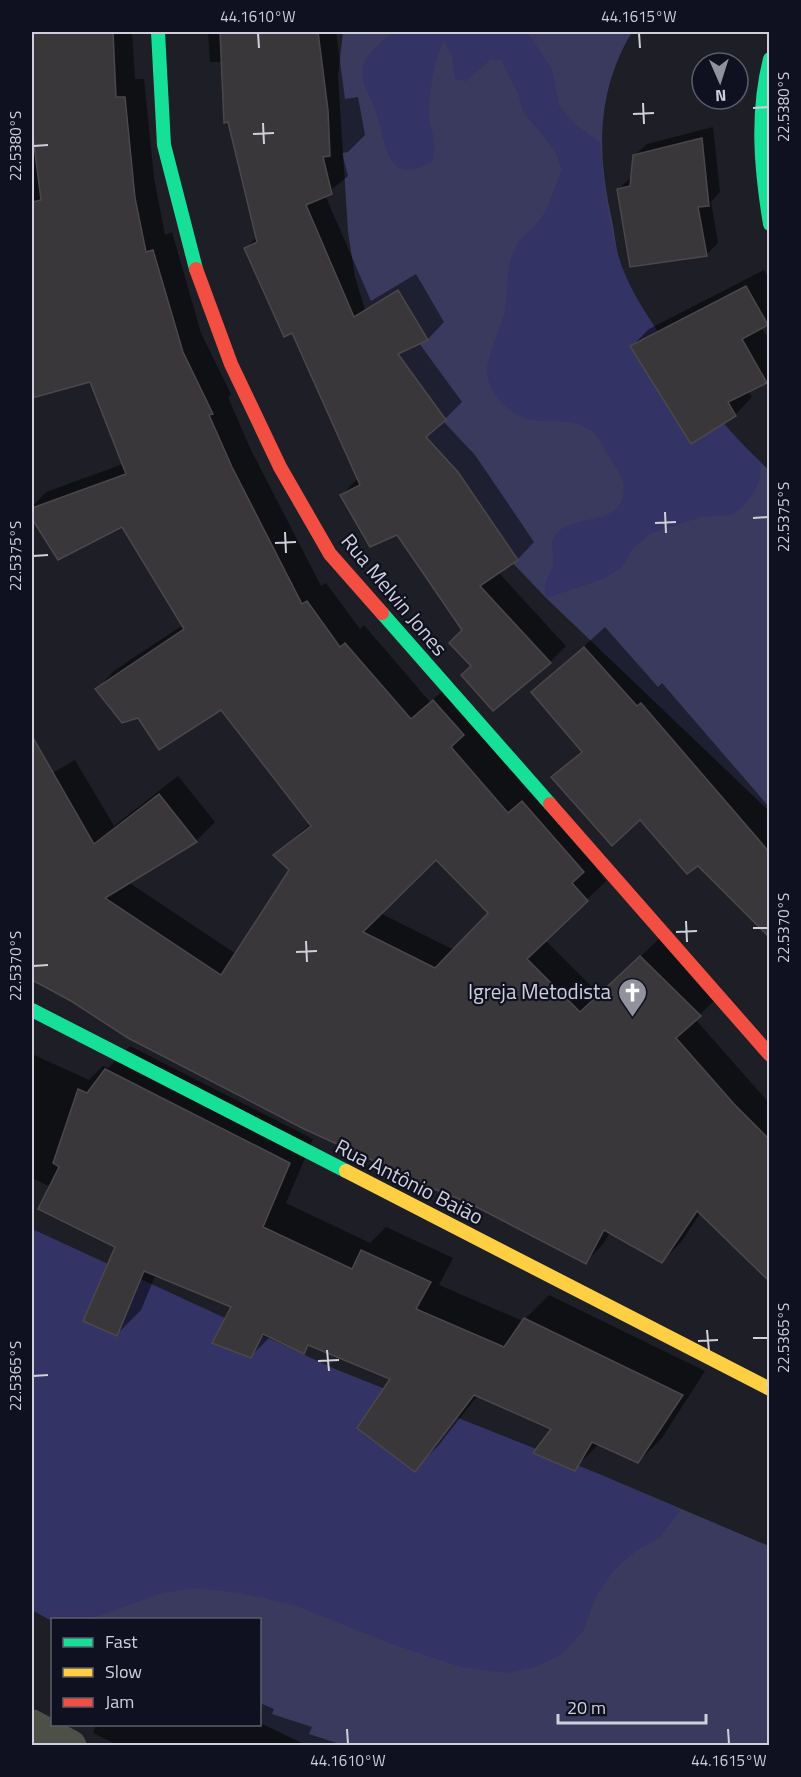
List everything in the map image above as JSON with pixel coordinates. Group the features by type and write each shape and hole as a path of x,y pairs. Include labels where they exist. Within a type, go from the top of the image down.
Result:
{"street":[{"name":"Rua Melvin Jones","path":"158,32 164,145 194,264 231,364 280,468 330,554 770,1055"},
{"path":"770,59 763,93 761,140 770,224"},
{"name":"Rua Antônio Baião","path":"32,1010 770,1389"},
{"path":"32,1726 70,1746"}],"shaded area":[{"path":"343,32 632,32 612,77 603,124 604,171 619,260 639,302 698,391 738,439 769,470 769,811 546,598 469,517 385,375 355,277 348,232 338,76"},
{"path":"393,32 527,32 552,69 559,106 577,126 600,142 609,220 621,264 634,292 695,387 732,433 761,462 759,481 743,507 731,515 701,517 651,533 633,548 622,567 603,579 546,598 545,586 553,564 554,537 571,524 605,515 614,510 621,502 624,489 619,473 594,433 579,424 522,417 510,410 499,399 488,378 488,362 505,309 511,258 520,240 545,212 562,170 556,152 522,110 518,93 501,60 491,59 466,81 455,79 452,55 444,41 435,66 430,93 429,118 434,142 432,162 417,168 405,169 397,166 391,160 387,150 363,76 365,62 370,53"},
{"path":"32,1229 337,1370 599,1474 769,1546 769,1745 306,1745 261,1723 261,1618 51,1618 51,1620 32,1610"},
{"path":"32,1229 337,1370 599,1474 681,1510 659,1538 637,1550 614,1570 597,1594 583,1631 562,1654 535,1667 507,1673 461,1667 389,1643 294,1605 240,1593 198,1588 162,1593 93,1618 51,1620 32,1610"}],"building":[{"path":"32,32 113,32 116,97 125,97 135,198 146,252 153,250 183,352 213,414 209,415 232,467 302,604 307,601 340,647 345,643 411,719 433,700 464,735 451,747 508,813 522,801 584,872 572,883 588,901 527,959 580,1012 640,956 701,1016 676,1038 734,1104 770,1140 770,1282 697,1211 662,1263 604,1230 586,1264 469,1203 381,1168 383,1165 304,1129 128,1038 71,1001 32,980 32,736 94,844 159,794 197,842 105,898 221,975 289,870 273,855 311,826 221,710 159,750 138,718 122,723 95,689 184,629 122,527 58,560 32,519 32,508 126,474 90,382 32,398 32,202 41,200 32,129","holes":["436,860 488,913 435,968 363,932"]},
{"path":"220,32 318,32 328,110 330,156 323,157 332,194 306,205 354,317 398,290 428,340 398,354 446,420 426,437 458,472 518,560 480,586 551,663 493,711 461,675 471,666 449,643 462,630 397,535 370,547 340,495 360,485 292,333 284,337 244,248 257,242 228,122 224,123"},
{"path":"702,138 709,206 698,207 707,256 630,267 617,189 630,186 633,155"},
{"path":"746,286 768,325 742,339 767,383 728,402 736,416 691,444 630,346"},
{"path":"584,647 637,706 641,703 770,853 770,938 698,866 687,874 640,820 612,846 551,777 582,752 531,692"},
{"path":"105,1069 290,1163 263,1227 352,1269 361,1250 431,1282 416,1309 504,1347 524,1318 683,1395 638,1463 592,1442 575,1471 533,1453 551,1429 474,1395 415,1472 357,1428 390,1379 308,1345 304,1354 263,1334 251,1358 212,1343 231,1307 144,1271 117,1336 83,1321 115,1247 38,1209 59,1167 53,1163 78,1089 87,1093"}],"traffic: fast":[{"path":"158,32 164,145 196,269"},
{"path":"770,59 761,121 762,162 770,224"},
{"path":"382,613 550,804"},
{"path":"32,1010 346,1171"}],"traffic: slow":[{"path":"346,1171 770,1389"}],"traffic: jam":[{"path":"196,269 231,364 280,467 330,554 382,613"},
{"path":"550,804 770,1055"}],"place":[{"name":"Igreja Metodista","path":"632,1018"}]}
